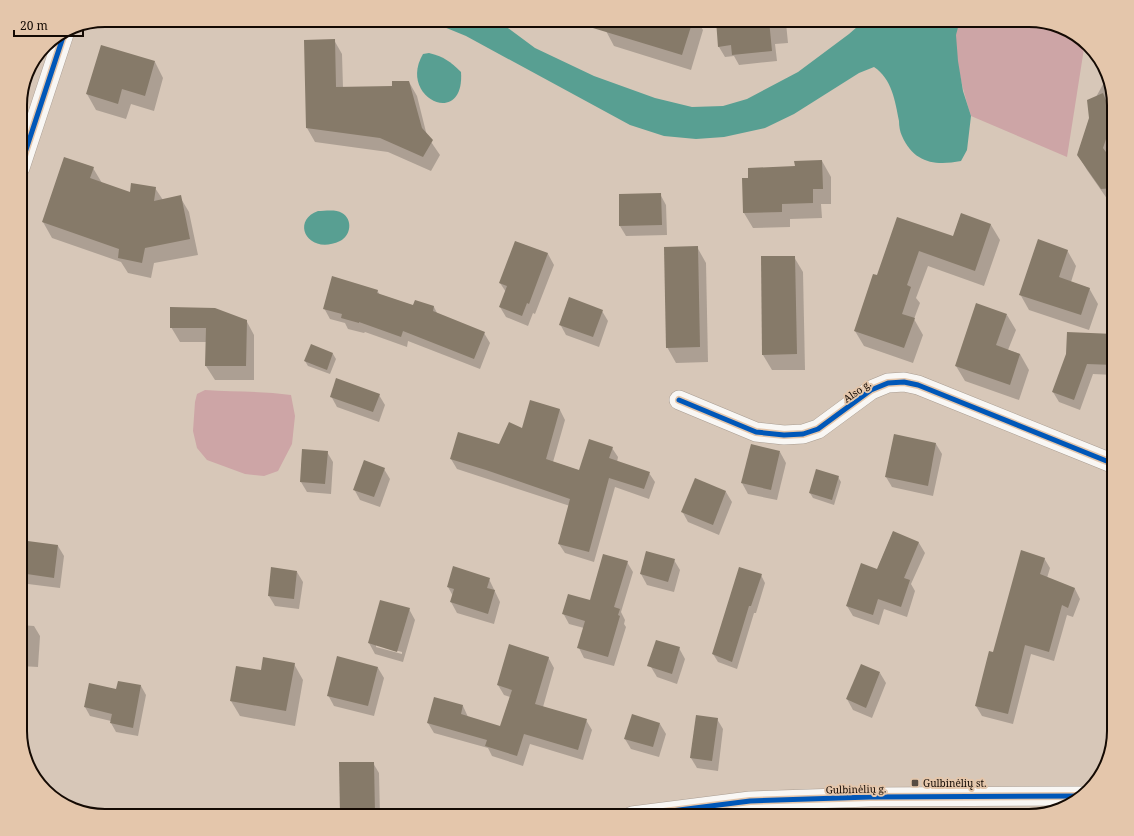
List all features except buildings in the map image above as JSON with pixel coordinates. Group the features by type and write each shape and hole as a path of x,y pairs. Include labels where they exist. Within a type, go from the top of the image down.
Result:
{"street":[{"path":"27,147 62,40"},
{"name":"Also g.","path":"679,400 756,432 784,436 803,434 818,429 871,390 888,383 904,382 918,384 1107,461"},
{"name":"Gulbinėlių g.","path":"687,809 750,801 870,797 1072,796"}],"shaded area":[{"path":"958,27 1039,28 1054,31 1063,35 1084,50 1067,157 971,116 962,86 958,65 956,33"},
{"path":"205,390 291,395 295,416 292,444 278,471 264,476 245,474 207,460 197,448 193,431 197,394"}],"water":[{"path":"444,27 506,27 535,48 594,76 655,98 692,107 723,106 747,99 798,72 857,27 958,27 956,35 958,61 963,91 971,116 967,150 961,161 942,163 926,160 913,152 901,134 894,98 889,84 874,67 859,73 794,114 765,128 724,137 696,139 664,136 630,125 466,36"},
{"path":"429,53 446,60 461,72 459,89 453,99 444,103 434,101 425,94 419,83 417,70 423,54"},
{"path":"318,211 337,211 346,216 349,227 344,239 329,244 319,244 312,241 306,235 304,229 305,222 310,216"}],"cycle path":[{"path":"27,147 62,40"},
{"path":"679,400 756,432 784,435 803,434 818,429 871,390 888,383 904,382 918,385 1107,461"},
{"path":"687,809 750,801 870,797 1072,796"}],"place":[{"name":"Gulbinėlių st.","path":"915,783"}]}
